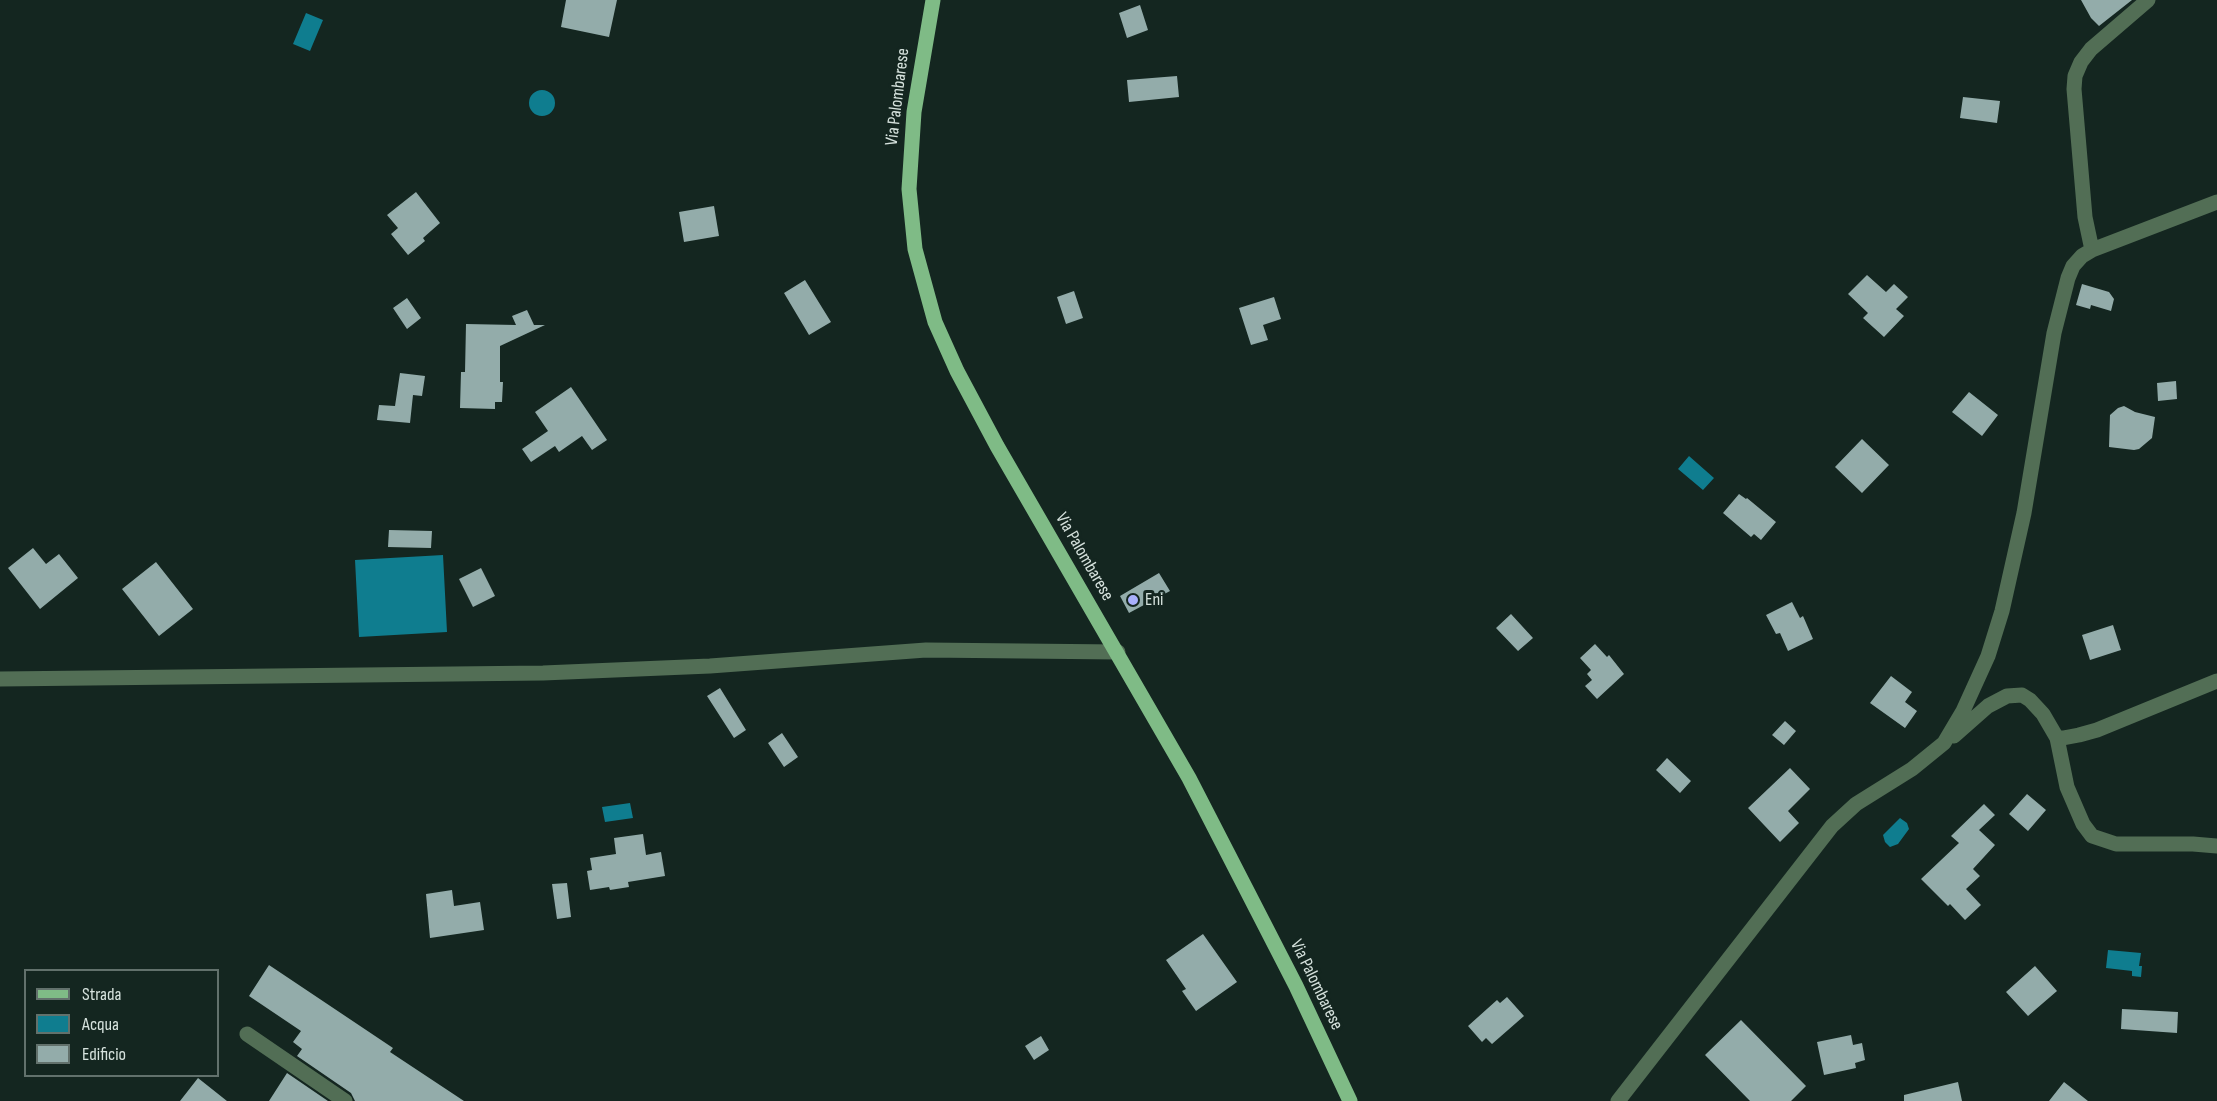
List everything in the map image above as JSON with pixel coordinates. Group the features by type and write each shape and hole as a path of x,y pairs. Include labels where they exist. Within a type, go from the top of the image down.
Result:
{"main road":[{"name":"Via Palombarese","path":"933,0 915,103 910,151 910,208 915,249 923,284 942,338 967,390 1118,652 1210,819 1296,986 1350,1101"}],"street":[{"path":"2092,250 2085,217 2074,89 2075,76 2081,62 2091,49 2148,0"},
{"path":"1944,744 1978,680 1996,633 2024,513 2047,369 2068,278 2077,261 2092,250 2217,202"},
{"path":"0,679 543,673 710,666 942,650 1118,652"},
{"path":"2056,738 2087,733 2217,681"},
{"path":"1618,1101 1832,826 1856,804 1912,769 1994,702 2016,694 2027,697 2035,704 2056,738 2067,787 2083,824 2092,836 2109,843 2122,845 2217,846"},
{"path":"247,1034 345,1101"}],"water":[{"path":"306,13 323,20 310,51 293,44"},
{"path":"542,90 551,94 555,103 551,112 542,116 533,112 529,103 533,94"},
{"path":"1689,456 1714,478 1703,490 1678,469"},
{"path":"443,555 447,632 359,637 355,560"},
{"path":"630,803 633,818 605,822 602,807"},
{"path":"1900,818 1907,823 1909,829 1898,844 1890,847 1883,835"},
{"path":"2108,950 2141,953 2139,966 2142,966 2141,977 2132,976 2132,971 2106,968"}],"building":[{"path":"566,0 617,0 609,37 561,27"},
{"path":"2081,0 2132,0 2099,26 2091,18"},
{"path":"1140,5 1148,30 1127,38 1119,13"},
{"path":"1177,76 1179,97 1129,102 1127,80"},
{"path":"1963,97 2000,101 1997,123 1960,118"},
{"path":"416,192 440,223 423,238 425,241 408,255 391,234 398,228 387,215"},
{"path":"714,206 719,236 684,242 679,212"},
{"path":"1867,275 1886,292 1894,284 1908,297 1896,309 1904,316 1884,337 1863,318 1868,313 1848,294"},
{"path":"805,280 831,322 809,335 784,293"},
{"path":"2082,284 2109,292 2114,299 2111,311 2091,305 2090,309 2076,305"},
{"path":"1074,291 1083,318 1066,324 1057,297"},
{"path":"1274,297 1281,319 1263,325 1268,340 1251,345 1239,308"},
{"path":"407,298 421,318 407,329 393,308"},
{"path":"527,310 534,325 545,325 500,346 502,402 495,402 495,409 460,408 461,372 465,372 466,324 516,325 512,316"},
{"path":"400,373 425,376 422,396 413,395 410,423 377,420 379,405 395,406"},
{"path":"2176,381 2177,399 2158,401 2157,383"},
{"path":"571,387 607,440 592,450 582,436 559,452 555,446 531,462 522,449 548,431 535,412"},
{"path":"1969,392 1998,415 1982,436 1952,412"},
{"path":"2124,406 2135,412 2155,417 2152,438 2139,449 2109,447 2110,415"},
{"path":"1862,439 1889,465 1862,493 1835,467"},
{"path":"1739,494 1776,522 1761,540 1754,534 1751,537 1723,513"},
{"path":"389,530 432,531 431,548 388,547"},
{"path":"33,548 46,564 59,554 78,578 40,609 8,568"},
{"path":"156,562 193,609 159,636 122,589"},
{"path":"481,568 495,596 473,607 459,579"},
{"path":"1159,573 1170,591 1129,613 1120,596"},
{"path":"1792,602 1800,618 1803,616 1813,639 1788,651 1780,633 1776,634 1766,615"},
{"path":"1511,614 1533,638 1518,651 1496,628"},
{"path":"2113,625 2121,650 2090,660 2082,635"},
{"path":"1595,644 1607,657 1609,655 1624,674 1597,699 1585,686 1592,680 1587,674 1591,670 1580,658"},
{"path":"1891,676 1912,692 1905,702 1917,711 1905,728 1870,703"},
{"path":"720,688 746,730 734,738 707,696"},
{"path":"1785,721 1796,731 1784,745 1772,735"},
{"path":"782,733 798,757 784,767 768,743"},
{"path":"1667,758 1691,781 1680,793 1656,770"},
{"path":"1790,768 1810,789 1788,811 1799,823 1780,842 1748,808"},
{"path":"2027,794 2046,810 2028,831 2009,814"},
{"path":"1984,804 1995,815 1979,830 1995,845 1973,869 1980,876 1966,889 1981,905 1965,920 1921,879 1959,843 1951,836"},
{"path":"643,834 646,855 661,852 665,876 628,882 629,887 590,890 587,871 592,870 590,858 616,854 614,838"},
{"path":"567,883 571,917 557,919 552,884"},
{"path":"452,890 454,906 480,902 484,930 430,938 426,894"},
{"path":"1203,934 1237,982 1196,1011 1182,991 1186,989 1166,960"},
{"path":"269,965 393,1048 390,1052 464,1101 355,1101 351,1093 297,1056 302,1049 293,1042 301,1031 249,996"},
{"path":"2035,966 2057,991 2028,1016 2006,992"},
{"path":"1507,997 1524,1016 1492,1044 1486,1038 1482,1042 1468,1026 1497,1000 1500,1003"},
{"path":"2122,1009 2178,1012 2177,1033 2121,1029"},
{"path":"1741,1020 1806,1086 1791,1101 1750,1101 1705,1055"},
{"path":"1851,1035 1853,1045 1862,1043 1865,1060 1855,1063 1856,1068 1824,1075 1817,1042"},
{"path":"1041,1036 1049,1050 1034,1060 1025,1046"},
{"path":"287,1073 328,1101 269,1101"},
{"path":"198,1078 227,1101 180,1101"},
{"path":"1958,1082 1962,1101 1904,1101 1904,1095"},
{"path":"2064,1082 2088,1101 2049,1101"}],"place":[{"name":"Eni","path":"1133,600"}]}
